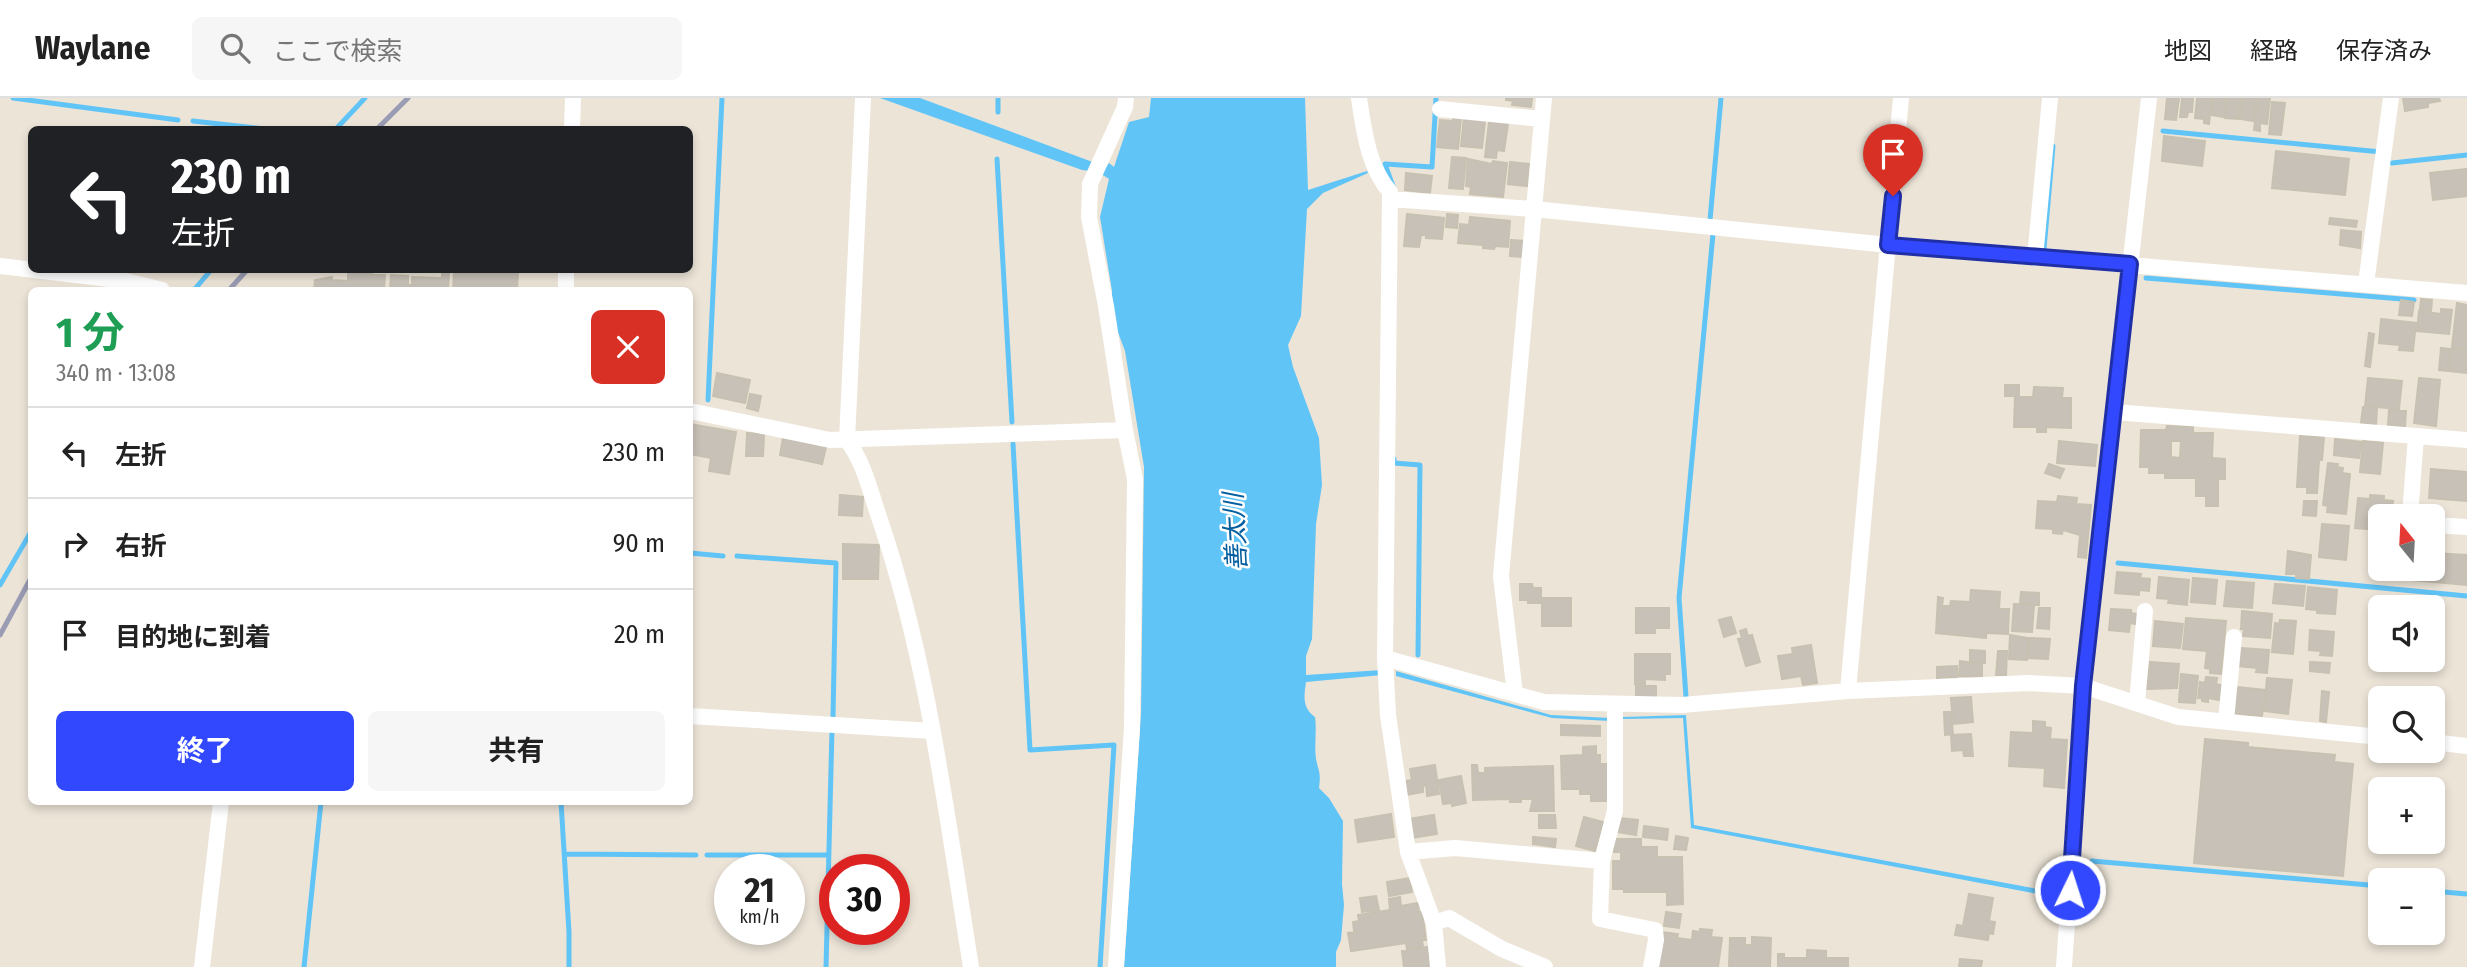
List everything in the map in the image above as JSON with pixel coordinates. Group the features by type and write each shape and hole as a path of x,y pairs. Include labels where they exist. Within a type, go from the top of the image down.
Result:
{"street":[{"path":"572,126 573,98"},
{"path":"1116,967 1132,728 1135,479 1088,217 1090,184 1125,107 1126,98"},
{"path":"1359,98 1368,148 1378,178 1390,192 1385,658 1388,715 1408,852 1434,923 1438,967"},
{"path":"1515,694 1502,576 1544,98"},
{"path":"1848,691 1901,98"},
{"path":"2035,258 2050,98"},
{"path":"2064,967 2083,686 2149,98"},
{"path":"2365,284 2391,98"},
{"path":"863,99 846,440 857,454 888,543 909,620 932,731 971,967"},
{"path":"1440,109 1542,119"},
{"path":"1390,199 1534,209 2035,258 2467,293"},
{"path":"0,266 28,269"},
{"path":"59,273 126,281 150,287"},
{"path":"693,412 830,440 1125,430"},
{"path":"2115,412 2467,440"},
{"path":"2411,504 2416,436"},
{"path":"2445,525 2467,527"},
{"path":"2137,704 2146,611"},
{"path":"2226,721 2234,637"},
{"path":"1385,658 1544,702 1682,705 1848,691 2029,683 2083,686 2178,717 2368,736"},
{"path":"1615,705 1615,811 1602,861 1600,919 1655,930 1657,940 1651,967"},
{"path":"693,716 932,731"},
{"path":"2445,743 2467,746"},
{"path":"202,967 221,805"},
{"path":"1408,852 1455,848 1602,861"},
{"path":"1434,923 1449,918 1502,949 1545,967"}],"water":[{"name":"善太川","path":"880,98 920,98 1106,167 1109,163 1114,167 1129,122 1149,117 1151,98 1305,98 1308,190 1367,171 1368,173 1323,193 1307,209 1301,316 1288,345 1293,367 1319,438 1322,485 1316,524 1312,639 1306,656 1306,675 1382,670 1382,675 1306,682 1306,706 1315,717 1319,788 1329,798 1343,821 1344,905 1336,967 1124,967 1141,714 1144,467 1125,351 1111,314 1112,291 1100,217 1109,179 1098,172 1082,170"},
{"path":"1396,671 1551,715 1611,718 1611,721 1552,718 1396,676"},
{"path":"1686,715 1694,825 2054,892 2054,897 1691,828 1683,718 1623,719"}],"building":[{"path":"1506,98 1532,98 1531,107 1512,105 1513,101"},
{"path":"2167,98 2179,98 2176,120 2165,119"},
{"path":"2182,98 2193,98 2192,112 2188,112 2187,117 2180,117"},
{"path":"2197,98 2212,98 2209,124 2204,123 2204,119 2195,118"},
{"path":"2213,98 2226,98 2224,117 2211,115"},
{"path":"2227,98 2241,98 2238,119 2225,118"},
{"path":"2242,98 2256,98 2254,121 2240,119"},
{"path":"2258,98 2270,98 2267,124 2260,123 2260,131 2254,130"},
{"path":"2403,98 2439,98 2440,101 2428,103 2428,107 2405,111"},
{"path":"2272,102 2285,103 2281,135 2269,134"},
{"path":"1453,117 1461,118 1458,149 1437,147 1440,120 1453,121"},
{"path":"1464,117 1485,121 1482,148 1461,146"},
{"path":"1489,122 1508,124 1504,151 1497,150 1496,158 1485,157"},
{"path":"2164,136 2205,141 2202,166 2162,161"},
{"path":"2276,151 2349,159 2345,195 2272,188"},
{"path":"1452,157 1466,158 1463,189 1449,188"},
{"path":"1468,159 1492,164 1493,161 1507,163 1503,197 1470,194 1471,187 1466,186"},
{"path":"1510,162 1529,164 1527,186 1508,184"},
{"path":"2467,169 2467,196 2433,200 2430,173"},
{"path":"1406,173 1432,176 1430,193 1405,190"},
{"path":"1407,214 1444,218 1442,239 1421,235 1419,247 1404,246"},
{"path":"1447,214 1458,215 1457,228 1446,227"},
{"path":"1470,217 1510,221 1508,247 1495,246 1494,249 1483,248 1483,245 1458,243 1460,224 1469,225"},
{"path":"2330,218 2357,221 2356,227 2329,224"},
{"path":"2341,230 2361,232 2360,248 2340,245"},
{"path":"1511,240 1525,241 1523,257 1510,256"},
{"path":"348,273 385,275 384,287 314,287 315,280 332,277 332,280 348,281"},
{"path":"454,273 518,273 517,287 453,287"},
{"path":"442,274 449,274 448,287 390,287 391,275 408,276 408,285 412,285 412,277 442,278"},
{"path":"2421,299 2432,300 2431,311 2420,310"},
{"path":"2401,300 2414,302 2412,316 2399,315"},
{"path":"2457,303 2467,305 2467,349 2452,347"},
{"path":"2441,309 2452,310 2449,334 2417,331 2419,311 2441,314"},
{"path":"2381,319 2416,323 2413,351 2399,350 2400,345 2379,343"},
{"path":"2369,333 2374,334 2370,367 2365,366"},
{"path":"2441,348 2450,349 2448,371 2439,370"},
{"path":"2452,349 2467,350 2467,373 2450,371"},
{"path":"717,373 750,380 745,403 713,396"},
{"path":"2368,378 2402,381 2399,409 2365,406"},
{"path":"2419,378 2440,380 2436,426 2414,423"},
{"path":"2005,385 2019,385 2019,397 2033,397 2034,387 2063,388 2062,398 2071,398 2071,428 2046,427 2046,432 2037,432 2037,427 2014,427 2015,396 2005,396"},
{"path":"750,394 761,396 758,411 747,408"},
{"path":"2363,407 2377,408 2376,425 2361,423"},
{"path":"2389,410 2406,411 2405,427 2388,425"},
{"path":"693,425 736,432 729,474 709,471 711,458 693,455"},
{"path":"2167,426 2193,427 2193,433 2213,433 2212,458 2225,459 2225,479 2218,479 2218,506 2206,506 2206,496 2196,496 2196,478 2165,478 2165,473 2149,473 2149,467 2140,467 2141,430 2166,430","holes":["2171,441 2181,441 2180,458 2171,457"]},
{"path":"747,433 764,434 763,456 746,456"},
{"path":"2300,436 2324,437 2322,460 2319,460 2317,493 2307,493 2307,487 2297,487"},
{"path":"783,438 826,447 822,464 780,455"},
{"path":"2335,439 2361,442 2359,458 2334,455"},
{"path":"2059,441 2097,445 2095,466 2057,463"},
{"path":"2363,441 2383,443 2380,474 2360,472"},
{"path":"2328,463 2338,464 2337,467 2343,468 2342,473 2350,474 2346,514 2327,512 2328,506 2323,505"},
{"path":"2049,464 2064,469 2060,478 2045,473"},
{"path":"2431,469 2467,472 2467,501 2429,498"},
{"path":"840,495 863,497 862,516 839,515"},
{"path":"2370,495 2384,496 2384,500 2393,501 2393,504 2368,504 2368,529 2355,528 2358,498 2370,499"},
{"path":"2058,496 2077,498 2076,504 2091,505 2086,558 2078,557 2080,535 2063,530 2062,534 2053,533 2053,529 2036,528 2038,501 2057,502"},
{"path":"2304,501 2317,501 2316,516 2303,515"},
{"path":"2322,524 2349,526 2346,560 2319,557"},
{"path":"843,544 879,545 878,579 843,579"},
{"path":"2288,551 2311,555 2309,579 2296,578 2296,574 2286,574"},
{"path":"2445,554 2467,555 2467,585 2423,581 2445,581"},
{"path":"2117,572 2141,574 2140,578 2150,579 2149,591 2139,590 2139,595 2115,593"},
{"path":"2159,577 2189,580 2187,605 2168,603 2169,599 2157,598"},
{"path":"2193,578 2217,580 2215,604 2191,602"},
{"path":"2227,581 2254,583 2252,608 2224,606"},
{"path":"1520,584 1532,584 1533,588 1541,588 1541,603 1520,600"},
{"path":"2275,584 2305,586 2303,606 2273,603"},
{"path":"2308,587 2337,590 2335,614 2306,609"},
{"path":"1971,590 2000,592 1999,609 2009,609 2008,634 1986,633 1986,638 1936,633 1938,597 1943,598 1942,606 1950,606 1951,601 1970,602"},
{"path":"2021,592 2039,593 2039,605 2020,604"},
{"path":"1542,598 1571,598 1571,626 1542,626"},
{"path":"2014,604 2034,605 2032,632 2012,631"},
{"path":"1636,608 1669,608 1669,628 1655,628 1655,633 1636,633"},
{"path":"2039,608 2050,608 2049,629 2037,628"},
{"path":"2111,609 2131,610 2131,613 2137,614 2136,624 2130,623 2129,632 2109,630"},
{"path":"2242,611 2272,614 2270,638 2243,636"},
{"path":"1731,617 1736,633 1724,637 1719,620"},
{"path":"2186,618 2226,621 2221,674 2210,673 2210,669 2205,668 2207,651 2183,649"},
{"path":"2280,620 2296,621 2293,654 2272,652 2275,623 2279,624"},
{"path":"2155,621 2183,624 2180,648 2153,646"},
{"path":"1746,629 1748,636 1752,635 1760,662 1746,666 1738,639 1742,638 1740,631"},
{"path":"2310,630 2334,632 2332,656 2309,650"},
{"path":"2010,635 2028,638 2027,660 2009,659"},
{"path":"2030,638 2050,639 2048,659 2029,658"},
{"path":"1811,645 1817,683 1803,685 1801,676 1782,679 1778,656 1793,654 1792,648"},
{"path":"2240,648 2269,650 2267,673 2256,672 2257,668 2238,666"},
{"path":"1970,650 1985,651 1985,663 1970,662"},
{"path":"1998,651 2007,651 2006,675 1996,675"},
{"path":"1635,654 1670,654 1670,674 1665,674 1665,680 1645,679 1645,684 1635,684"},
{"path":"1960,661 1982,664 1982,677 1959,676"},
{"path":"2150,662 2179,664 2177,688 2147,689"},
{"path":"2310,662 2330,663 2329,673 2310,671"},
{"path":"1957,666 1957,677 1937,678 1937,667"},
{"path":"2181,674 2198,676 2195,703 2179,702"},
{"path":"2206,677 2217,678 2216,684 2221,685 2219,700 2208,698 2208,702 2198,698 2200,682 2205,683"},
{"path":"2267,678 2292,680 2288,714 2264,711"},
{"path":"1636,686 1656,686 1656,698 1636,697"},
{"path":"2237,687 2265,690 2262,716 2234,714"},
{"path":"2322,691 2329,692 2326,722 2320,721"},
{"path":"1971,697 1973,722 1953,724 1951,698"},
{"path":"1944,712 1951,712 1953,734 1945,735"},
{"path":"2033,721 2045,722 2045,727 2051,728 2050,739 2067,740 2064,788 2044,786 2045,768 2009,766 2011,732 2033,733"},
{"path":"1561,725 1600,726 1600,736 1561,735"},
{"path":"1971,734 1973,756 1964,756 1963,750 1952,751 1951,735"},
{"path":"2205,739 2248,743 2248,747 2335,755 2334,762 2353,764 2343,876 2194,863"},
{"path":"1596,746 1600,764 1609,764 1609,801 1591,801 1591,794 1580,794 1580,789 1562,789 1561,756 1583,755 1583,747"},
{"path":"1435,765 1439,794 1427,796 1426,785 1423,786 1423,792 1406,795 1404,781 1412,780 1410,769"},
{"path":"1472,765 1477,765 1478,773 1485,773 1485,768 1553,766 1554,811 1530,811 1533,799 1521,799 1521,802 1510,802 1510,799 1473,800"},
{"path":"1461,776 1466,803 1452,806 1452,803 1443,804 1439,780"},
{"path":"1391,814 1394,837 1358,842 1355,820"},
{"path":"1434,815 1437,834 1411,838 1408,819"},
{"path":"1539,815 1555,815 1556,828 1539,828"},
{"path":"1584,817 1603,822 1595,851 1576,846"},
{"path":"1619,818 1638,820 1636,835 1617,832"},
{"path":"1644,826 1668,829 1667,840 1643,837"},
{"path":"1676,836 1688,838 1686,850 1674,849"},
{"path":"1533,837 1556,839 1555,847 1533,844"},
{"path":"1614,839 1641,839 1641,847 1657,847 1657,857 1682,857 1683,904 1667,905 1667,892 1624,892 1624,889 1613,889 1613,861 1621,861 1621,852 1614,852"},
{"path":"1410,878 1412,892 1389,896 1387,882"},
{"path":"1969,894 1993,898 1989,921 1995,922 1993,934 1989,933 1988,940 1955,935 1957,925 1963,926"},
{"path":"1376,896 1379,910 1362,912 1360,898"},
{"path":"1400,897 1401,906 1418,903 1426,940 1422,940 1423,947 1407,949 1406,943 1351,951 1348,933 1359,932 1354,931 1353,922 1359,921 1358,915 1390,910 1389,899"},
{"path":"1666,912 1681,914 1679,928 1664,926"},
{"path":"1700,929 1712,930 1711,937 1722,938 1718,967 1657,967 1662,932 1678,934 1677,938 1692,940 1693,931 1700,932"},
{"path":"1752,937 1771,938 1770,967 1729,967 1730,938 1745,938 1745,945 1752,945"},
{"path":"1427,947 1430,967 1404,967 1402,951"},
{"path":"1807,950 1826,951 1826,958 1848,958 1848,967 1778,967 1778,954 1784,954 1784,958 1807,958"},
{"path":"1960,959 1982,961 1981,967 1959,967"}],"waterway":[{"path":"13,98 178,120"},
{"path":"339,126 365,98"},
{"path":"708,400 722,98"},
{"path":"998,98 998,112"},
{"path":"1393,186 1385,164 1432,167 1436,98"},
{"path":"1710,220 1721,98"},
{"path":"193,121 238,126"},
{"path":"2163,131 2381,152"},
{"path":"2044,249 2053,146"},
{"path":"2392,163 2467,155"},
{"path":"997,159 1012,422"},
{"path":"1686,697 1679,598 1713,234"},
{"path":"197,287 208,273"},
{"path":"2146,278 2414,300"},
{"path":"1013,444 1030,750 1114,745 1100,967"},
{"path":"1394,459 1394,463 1420,465 1418,655"},
{"path":"0,585 28,537"},
{"path":"693,553 723,556"},
{"path":"737,556 836,563 833,717"},
{"path":"2118,563 2467,596"},
{"path":"826,967 832,730"},
{"path":"304,967 321,805"},
{"path":"561,805 569,967"},
{"path":"565,854 696,855"},
{"path":"707,855 819,855"},
{"path":"2092,861 2368,885"},
{"path":"2445,892 2467,894"}],"railway":[{"path":"380,126 408,98"},
{"path":"232,287 244,273"},
{"path":"0,635 28,583"}],"route":[{"path":"1893,196 1888,245 2130,264 2083,686 2070,890"}]}
